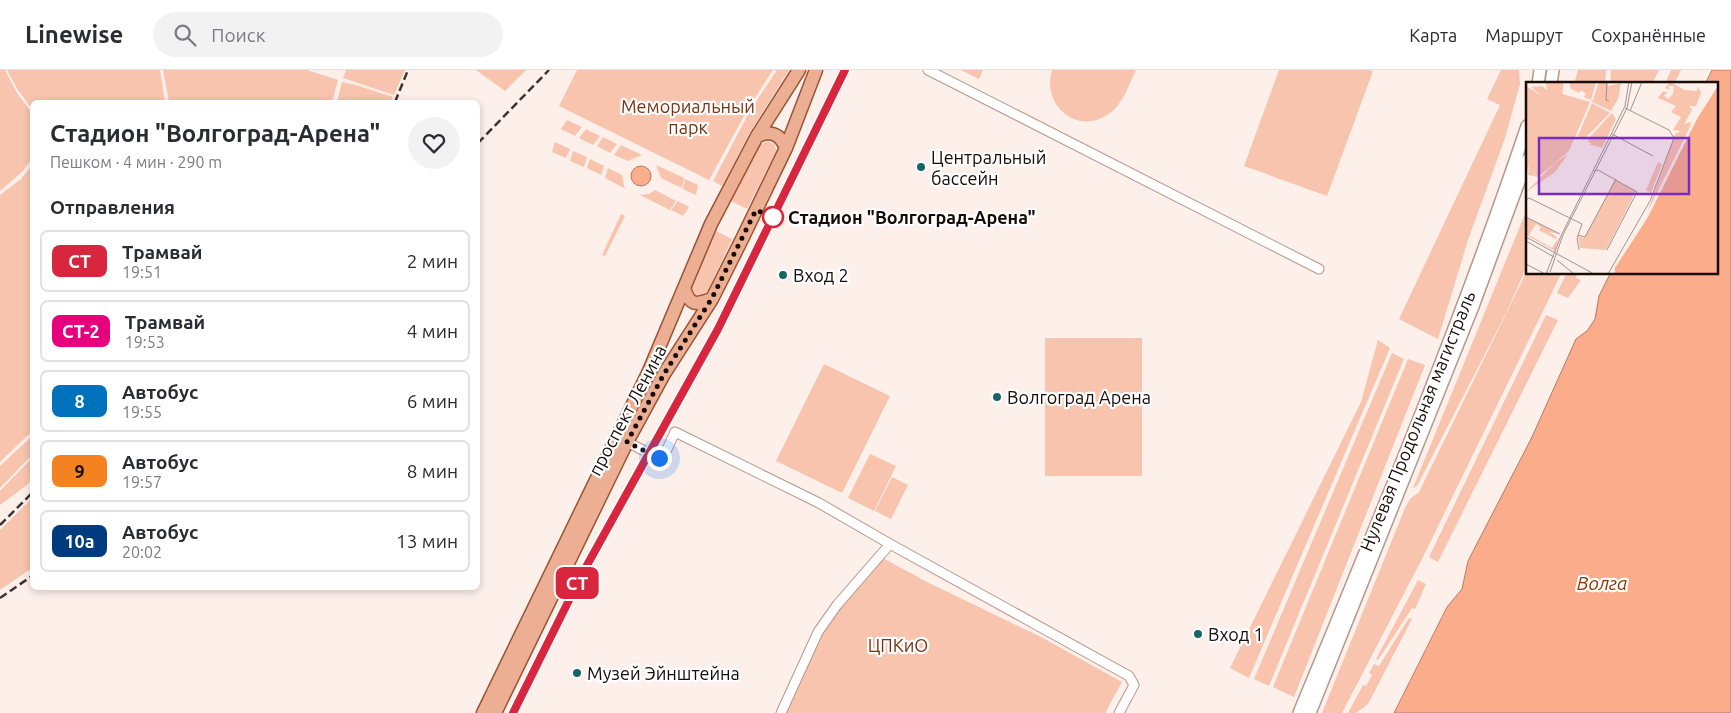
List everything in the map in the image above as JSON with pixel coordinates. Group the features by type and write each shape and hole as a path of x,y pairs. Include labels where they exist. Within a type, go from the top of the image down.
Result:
{"main road":[{"name":"проспект Ленина","path":"483,713 649,371 712,224 758,136 799,70"},
{"name":"проспект Ленина","path":"495,713 627,442 664,374 712,298 746,232 786,148 816,70"},
{"name":"Нулевая Продольная магистраль","path":"1299,713 1419,420 1462,309 1526,129"},
{"path":"758,136 770,132 776,134 780,137 786,148"},
{"name":"Нулевая Продольная магистраль","path":"1310,713 1472,309 1526,163"},
{"path":"684,288 688,298 696,304 712,298"}],"street":[{"path":"928,70 1319,269"},
{"path":"627,442 662,460 676,432 819,503 1129,676 1134,685 1119,713"},
{"path":"780,713 818,632 837,605 890,544"}],"green space":[{"path":"0,70 5,70 17,93 30,110 30,161 23,171 0,191"},
{"path":"7,70 160,70 165,100 30,100 30,106"},
{"path":"163,70 307,70 338,80 333,100 169,100"},
{"path":"346,70 405,70 394,95 343,78"},
{"path":"476,70 526,70 505,91"},
{"name":"Мемориальный парк","path":"577,70 773,70 749,107 709,180 559,106"},
{"path":"777,70 789,70 750,132 722,186 713,181 751,109"},
{"path":"961,70 983,70 979,79"},
{"path":"1052,70 1136,70 1115,109 1098,120 1086,121 1075,119 1065,114 1057,106 1052,95 1050,83"},
{"path":"1279,70 1373,71 1327,196 1244,166"},
{"path":"1501,70 1519,70 1520,84 1505,138 1468,240 1438,339 1399,319 1500,105 1487,99"},
{"path":"1578,70 1606,70 1605,82 1575,82"},
{"path":"1611,70 1659,70 1653,82 1610,82"},
{"path":"1671,70 1681,70 1675,82 1666,82"},
{"path":"342,82 393,97 392,100 338,100"},
{"path":"567,120 582,127 575,136 561,129"},
{"path":"586,129 600,136 593,145 579,138"},
{"path":"603,137 617,144 610,153 597,146"},
{"path":"768,141 775,145 776,151 747,209 731,201 759,145"},
{"path":"555,142 570,149 566,158 552,152"},
{"path":"621,145 642,155 628,161 614,155"},
{"path":"573,151 587,157 584,167 570,161"},
{"path":"590,159 604,166 601,175 587,168"},
{"path":"656,165 684,178 682,188 661,178"},
{"path":"30,168 30,433 0,462 0,195 21,179"},
{"path":"608,168 622,175 626,189 605,178"},
{"path":"685,179 698,185 696,195 683,189"},
{"path":"655,190 676,201 670,210 640,195 649,194"},
{"path":"678,201 689,207 683,216 671,210"},
{"path":"1526,211 1526,268 1506,313 1417,486 1413,488"},
{"path":"621,214 625,216 605,256 602,255"},
{"path":"716,231 732,239 705,297 693,296 690,287"},
{"path":"1526,273 1526,275 1561,275 1424,555 1342,713 1322,713 1405,508 1410,499 1419,492"},
{"path":"1566,275 1577,275 1576,278 1581,280 1568,298 1557,293"},
{"path":"1546,315 1558,320 1438,562 1429,557"},
{"path":"1045,338 1142,338 1142,476 1045,476"},
{"path":"1378,340 1390,348 1249,678 1230,668 1361,402"},
{"path":"1392,353 1404,359 1269,686 1254,679"},
{"path":"1408,359 1425,365 1294,697 1273,687"},
{"path":"824,364 890,396 842,493 776,461"},
{"path":"30,438 30,457 0,488 0,466"},
{"path":"870,454 896,466 874,511 848,498"},
{"path":"30,460 30,481 27,485 0,505 0,491"},
{"path":"892,477 908,485 891,519 875,511"},
{"path":"30,500 30,569 0,590 0,530"},
{"name":"ЦПКиО","path":"881,557 927,582 1041,637 1122,682 1105,713 783,713 817,636"},
{"path":"1418,580 1426,584 1415,609 1412,608 1378,660 1376,659"},
{"path":"1409,618 1412,619 1368,704 1356,713 1348,713 1363,685 1366,686 1372,675 1369,673 1374,664 1379,666"}],"water":[{"name":"Волга","path":"1712,70 1731,70 1731,713 1394,713 1447,607 1462,589 1468,561 1531,439 1576,339 1587,331 1595,319 1599,296 1610,275 1718,275 1718,82 1706,82"},
{"path":"641,166 648,169 651,176 648,183 641,186 634,183 631,176 634,169"}],"tram line":[{"path":"513,713 581,576 718,329 845,70"},
{"name":"СТ","path":"513,713 581,576 718,329 845,70"}],"railway":[{"path":"396,100 408,70"},
{"path":"480,141 549,70"},
{"path":"0,525 30,495"},
{"path":"0,598 30,577"}],"place":[{"name":"Центральный бассейн","path":"921,167"},
{"name":"Стадион \"Волгоград-Арена\"","path":"773,217"},
{"name":"Вход 2","path":"783,275"},
{"name":"Волгоград Арена","path":"997,397"},
{"name":"Вход 1","path":"1198,634"},
{"name":"Музей Эйнштейна","path":"577,673"}],"route":[{"path":"659,458 627,442 664,374 712,298 756,210 773,217"}]}
